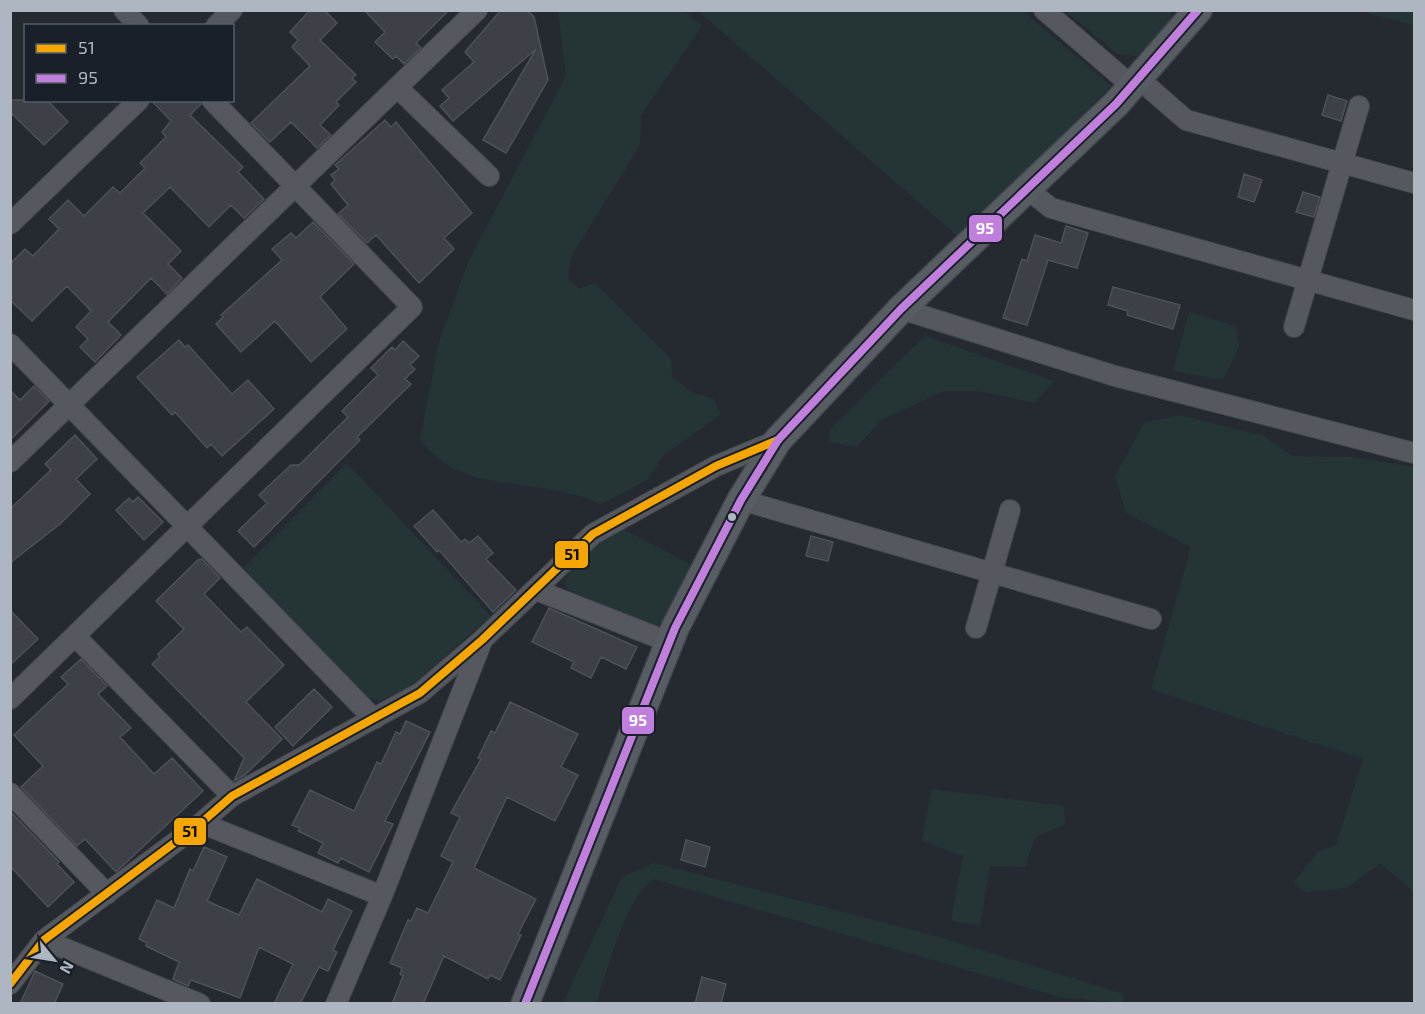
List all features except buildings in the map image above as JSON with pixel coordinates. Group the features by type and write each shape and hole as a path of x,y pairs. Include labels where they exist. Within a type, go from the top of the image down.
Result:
{"street":[{"path":"124,10 136,24"},
{"path":"218,24 232,10"},
{"path":"10,462 477,10"},
{"path":"1044,10 1186,120 1414,183"},
{"path":"525,1004 669,642 741,500 778,440 901,309 1136,83 1198,10"},
{"path":"398,88 489,176"},
{"path":"10,224 137,102"},
{"path":"10,699 412,307 214,102"},
{"path":"1294,327 1359,106"},
{"path":"1027,189 1051,208 1414,310"},
{"path":"901,309 1115,376 1414,453"},
{"path":"10,344 374,719"},
{"path":"10,984 44,940 201,823 232,796 420,693 482,640 593,534 716,466 778,440"},
{"path":"741,500 1151,619"},
{"path":"976,628 1010,510"},
{"path":"536,590 669,642"},
{"path":"75,636 232,796"},
{"path":"336,1004 382,896 482,640"},
{"path":"10,793 107,894"},
{"path":"201,823 382,896"},
{"path":"44,940 200,1004"}],"shaded area":[{"path":"558,11 684,11 702,26 641,115 640,145 571,257 568,279 579,289 595,283 671,359 672,377 693,393 714,399 721,414 663,456 647,480 600,505 579,496 555,490 506,483 458,471 438,458 420,440 439,342 468,262 566,76"},
{"path":"698,11 1023,11 1111,86 961,239"},
{"path":"1065,11 1171,11 1172,20 1137,56 1118,54"},
{"path":"1369,11 1414,11 1414,25 1369,14"},
{"path":"1189,312 1236,326 1239,346 1223,380 1173,371"},
{"path":"925,336 1054,381 1035,403 978,391 944,391 881,420 857,447 829,442 830,429"},
{"path":"1179,415 1264,436 1293,456 1350,457 1414,467 1414,892 1380,863 1347,888 1306,892 1293,883 1317,852 1336,845 1363,759 1151,689 1191,547 1126,513 1115,476 1144,423"},
{"path":"347,463 491,616 410,687 379,701 368,697 243,568"},
{"path":"621,528 692,565 666,621 650,628 567,589 564,584 567,575 580,559"},
{"path":"931,789 1064,806 1065,825 1035,837 1025,867 990,866 980,926 951,921 963,856 922,841"},
{"path":"654,863 939,937 1124,994 1123,1003 1060,997 653,879 642,890 625,920 596,1003 563,1003 622,877"}],"transit line":[{"name":"95","path":"525,1004 675,628 741,500 778,440 901,309 1116,104 1198,10"},
{"name":"51","path":"10,984 44,940 201,823 232,796 420,693 482,640 593,534 716,466 778,440"}]}
